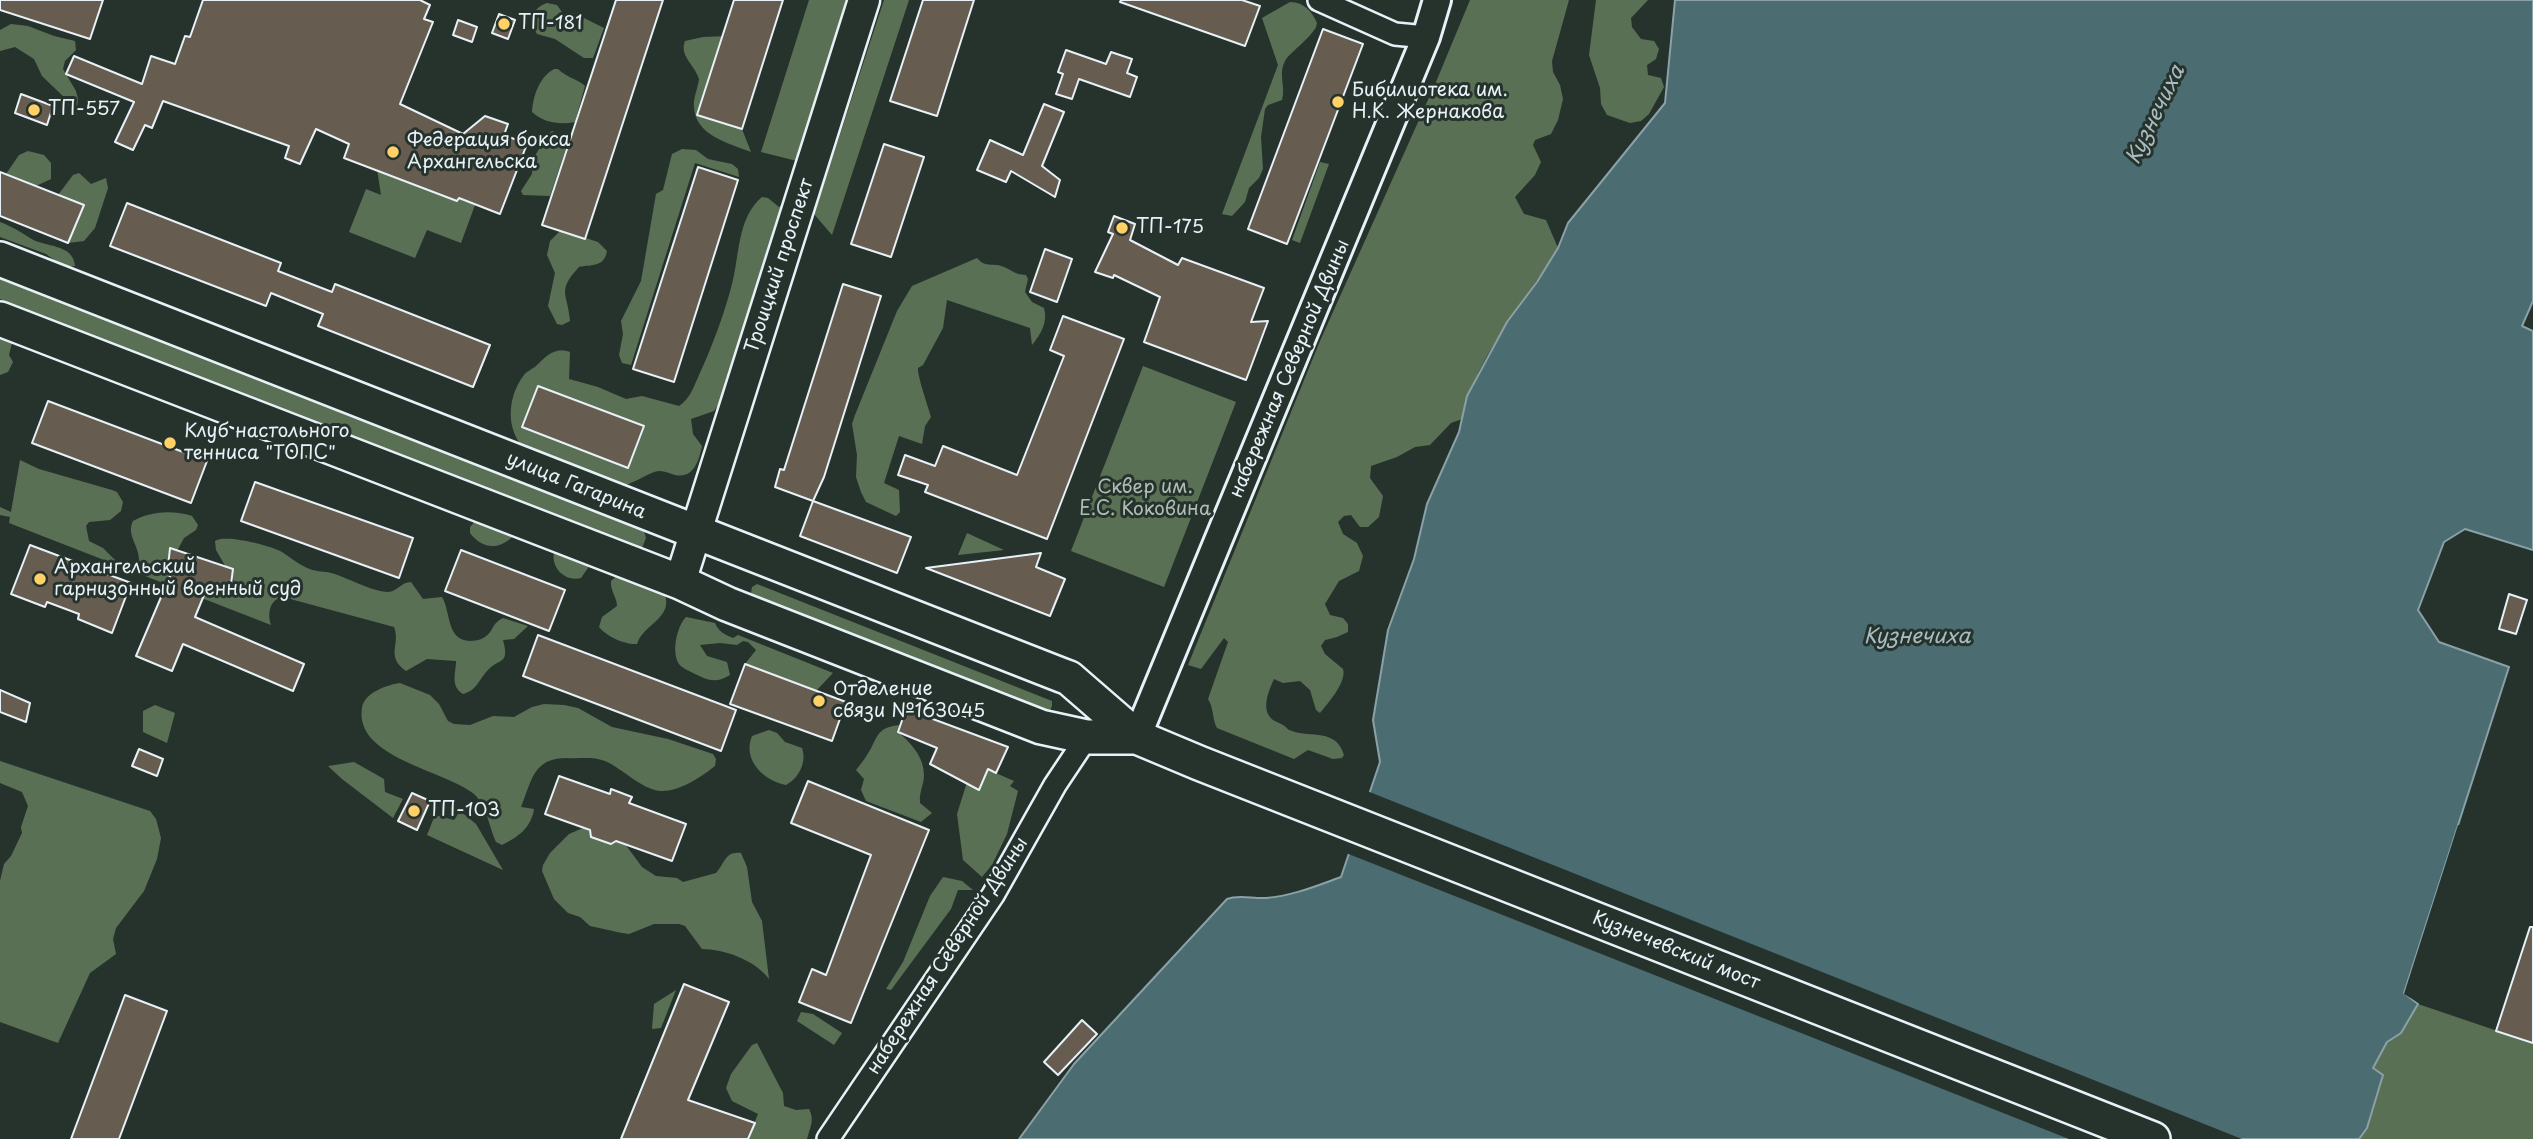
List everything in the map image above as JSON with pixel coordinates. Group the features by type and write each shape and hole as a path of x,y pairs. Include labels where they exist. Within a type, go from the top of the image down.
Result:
{"main road":[{"name":"Троицкий проспект","path":"680,582 864,0"},
{"name":"улица Гагарина","path":"0,258 1069,678 1137,737 1199,763"},
{"name":"улица Гагарина","path":"0,319 680,582 727,604 1041,727 1087,737 1137,737"},
{"name":"Кузнечевский мост","path":"1199,763 2153,1139"}],"street":[{"path":"1319,0 1395,34 1426,37"},
{"name":"набережная Северной Двины","path":"1137,737 1426,37 1437,0"},
{"name":"набережная Северной Двины","path":"828,1139 993,895 1055,785 1087,737"}],"green space":[{"path":"809,0 846,0 797,161 761,152"},
{"path":"884,0 909,0 832,235 814,214"},
{"path":"1470,0 1569,0 1552,61 1563,99 1558,120 1551,134 1535,140 1533,145 1541,162 1535,175 1515,197 1524,214 1546,220 1558,248 1490,351 1478,373 1462,419 1451,423 1430,445 1415,447 1371,466 1370,478 1383,496 1379,517 1368,527 1360,527 1351,515 1344,516 1338,522 1343,534 1357,543 1363,556 1359,571 1339,581 1325,604 1330,615 1343,618 1348,624 1348,632 1325,640 1321,646 1325,654 1343,669 1342,680 1320,713 1316,710 1310,690 1300,681 1283,683 1274,679 1266,706 1273,720 1292,731 1329,737 1344,755 1342,758 1333,759 1308,750 1294,759 1217,728 1208,699 1228,642 1224,638 1201,669 1188,665 1320,341"},
{"path":"1596,0 1648,0 1631,18 1632,27 1641,39 1654,41 1659,49 1656,59 1647,65 1648,75 1661,78 1664,87 1649,114 1641,121 1630,123 1607,115 1601,104 1600,88 1589,55"},
{"path":"1290,2 1310,11 1317,23 1316,27 1285,61 1282,71 1282,100 1268,105 1265,109 1261,137 1263,169 1259,178 1249,188 1245,202 1232,216 1222,214 1278,65 1262,18"},
{"path":"547,3 557,5 569,22 576,23 584,18 604,28 593,58 584,58 555,39 537,34 534,24 535,11"},
{"path":"11,24 28,26 75,41 76,50 65,61 63,69 76,91 76,116 67,100 42,76 34,59 15,47 0,51 0,30"},
{"path":"729,36 698,114 742,129 751,152 714,137 700,125 696,117 694,104 699,79 684,51 685,41"},
{"path":"554,69 585,86 575,122 552,122 532,112 538,88 544,77"},
{"path":"552,131 564,136 568,142 550,196 523,195 521,191 532,174 533,159"},
{"path":"682,149 696,150 708,159 732,164 738,169 739,177 695,163 631,365 622,363 619,355 623,334 621,321 641,281 656,194 663,190 672,154"},
{"path":"28,151 44,155 51,163 51,179 36,186 6,174 19,155"},
{"path":"1320,162 1329,164 1300,243 1292,240"},
{"path":"377,169 457,201 459,198 475,205 461,243 427,230 415,258 349,232 366,189 381,195"},
{"path":"79,173 91,184 106,178 108,188 95,228 84,241 68,243 83,205 58,195 73,175"},
{"path":"762,197 768,198 779,207 786,203 741,355 727,383 723,398 714,411 691,419 693,434 702,446 691,471 675,475 657,471 623,486 526,450 514,433 512,424 514,393 525,374 556,351 570,352 569,379 626,399 642,396 679,406 686,400 713,343 724,310 747,216"},
{"path":"0,222 36,241 64,250 69,253 75,266 64,267 46,254 0,237"},
{"path":"561,230 598,242 607,251 600,263 579,267 572,275 565,293 570,321 562,325 557,324 548,306 555,273 547,255 550,241"},
{"path":"977,258 984,263 1026,275 1028,279 1025,292 1032,302 1044,308 1043,328 1032,345 1030,328 947,300 943,328 923,365 918,368 931,417 925,426 922,444 899,436 884,483 899,490 900,512 896,516 866,502 861,492 856,477 857,455 852,424 897,311 912,286"},
{"path":"0,273 644,531 646,538 640,553 633,556 0,299"},
{"path":"0,337 12,343 9,355 13,362 8,372 0,375"},
{"name":"Сквер им. Е.С. Коковина","path":"1143,366 1236,402 1164,587 1071,551"},
{"path":"20,460 39,469 117,492 123,502 121,511 110,520 89,522 86,526 89,541 103,548 119,564 131,565 139,560 131,531 133,521 155,513 177,513 192,516 198,525 196,530 184,538 177,551 199,586 223,594 238,597 241,593 216,550 215,541 229,539 259,544 282,552 308,569 331,573 382,591 391,592 411,582 423,599 442,597 450,624 456,635 462,639 471,641 483,638 503,618 528,626 514,639 503,640 504,658 487,671 474,688 463,694 455,683 456,661 427,659 406,671 400,666 395,655 394,627 283,597 271,607 271,625 9,523 10,517 0,515 0,507 11,512"},
{"path":"477,519 513,532 512,537 495,546 484,545 470,533 470,527"},
{"path":"967,533 1004,550 958,555"},
{"path":"559,550 590,565 581,578 570,578 560,572 554,558 554,552"},
{"path":"618,575 664,592 666,601 662,615 645,631 637,644 616,639 599,627 602,617 617,606 611,581"},
{"path":"757,584 1052,701 1052,706 1048,715 750,599 752,587"},
{"path":"686,617 715,623 730,637 738,635 833,673 816,691 745,664 756,650 743,641 737,645 700,645 707,656 727,662 730,675 716,680 703,678 682,667 675,653 676,639"},
{"path":"400,683 430,695 439,704 448,721 454,724 470,725 493,716 514,717 544,704 564,705 578,708 612,727 668,739 713,754 716,759 715,766 683,786 662,791 647,787 600,759 567,758 547,762 535,772 521,807 534,809 530,822 518,835 502,845 496,842 485,811 474,794 461,785 386,751 372,739 363,725 362,708 367,698 388,686"},
{"path":"155,705 175,713 167,743 143,732 143,711"},
{"path":"900,725 898,732 916,751 922,762 924,779 920,803 932,813 921,822 866,801 861,790 864,779 856,770 881,731"},
{"path":"769,730 777,733 785,742 802,748 801,769 786,785 763,774 750,753 752,736"},
{"path":"0,761 150,811 156,819 161,838 157,859 144,891 116,928 113,939 116,954 90,973 58,1043 0,1022 0,881 4,864 22,833 21,827 28,806 22,792 0,783"},
{"path":"354,762 384,779 385,792 403,799 393,818 328,766"},
{"path":"973,763 1014,781 1010,786 1018,791 1007,834 992,865 982,877 963,860 957,814"},
{"path":"460,811 476,824 503,870 427,835 435,815 454,820"},
{"path":"583,828 625,844 642,867 656,876 677,878 683,882 716,873 728,856 741,853 747,867 752,902 762,921 769,979 756,966 739,957 702,949 685,926 679,924 654,924 629,934 590,926 580,917 568,913 554,899 542,871 543,865 550,853 569,834"},
{"path":"943,877 962,881 973,890 958,890 951,909 891,990 886,989 903,962 930,896"},
{"path":"676,990 661,1028 652,1029 654,1004"},
{"path":"2418,1004 2533,1043 2533,1139 2359,1139 2367,1128 2373,1068 2387,1042 2401,1033"},
{"path":"801,1012 813,1014 842,1033 834,1045 797,1021"},
{"path":"757,1043 783,1093 784,1106 796,1110 809,1109 812,1120 807,1139 748,1139 758,1114 732,1101 726,1088 731,1074 752,1045"}],"water":[{"name":"Кузнечиха","path":"1675,0 2533,0 2533,301 2522,326 2533,331 2533,550 2465,529 2444,542 2418,610 2439,642 2509,667 2404,993 2418,1004 2401,1033 2387,1042 2373,1068 2383,1075 2367,1128 2359,1139 1019,1139 1074,1064 1227,899 1285,895 1341,877 1380,762 1373,720 1388,630 1414,559 1427,504 1459,432 1467,396 1507,322 1558,248 1568,223 1665,103"}],"pier":[{"path":"1367,791 2242,1139 2069,1139 1346,853"},
{"path":"2458,825 2461,826 2408,992 2421,1001 2422,1005 2404,994"}],"building":[{"path":"0,0 103,0 90,39 0,10"},
{"path":"203,0 420,0 430,5 424,19 433,22 400,104 463,134 485,116 508,124 504,135 527,144 500,214 459,198 457,201 344,158 349,144 316,129 300,164 285,158 289,146 163,101 152,128 145,125 133,150 115,142 134,102 66,74 74,56 142,84 151,56 175,64 185,36 190,37"},
{"path":"616,0 663,0 585,239 542,225"},
{"path":"734,0 783,0 742,129 697,115"},
{"path":"923,0 974,0 937,116 890,101"},
{"path":"1242,0 1260,6 1245,46 1120,2"},
{"name":"ТП-181","path":"499,14 515,20 508,39 492,33"},
{"path":"458,20 477,27 472,42 453,35"},
{"path":"1323,29 1363,44 1287,244 1248,229"},
{"path":"1066,50 1106,64 1111,52 1132,59 1127,73 1137,77 1130,97 1079,79 1072,99 1056,94 1063,74 1058,72"},
{"name":"ТП-557","path":"21,94 53,106 47,125 15,113"},
{"path":"1044,104 1064,112 1042,166 1060,180 1055,197 1011,171 1006,182 977,170 990,140 1023,155"},
{"path":"884,144 924,157 891,257 851,244"},
{"path":"698,167 738,180 674,382 633,369"},
{"path":"0,172 84,205 68,243 0,216"},
{"path":"127,203 281,263 278,271 332,292 335,284 490,345 473,387 318,326 323,314 271,293 266,306 110,246"},
{"path":"1114,216 1135,224 1130,240 1178,265 1182,258 1264,288 1251,322 1268,321 1246,380 1144,342 1160,297 1114,275 1113,278 1095,272 1113,234 1108,232"},
{"path":"1045,249 1072,259 1057,302 1030,292"},
{"path":"843,284 881,296 824,477 813,501 775,487 780,469 784,470"},
{"path":"1063,316 1124,339 1047,539 925,492 928,485 898,475 905,455 935,466 943,446 1017,475 1064,356 1050,350"},
{"path":"538,386 644,426 628,468 522,427"},
{"path":"48,401 207,461 191,503 32,443"},
{"path":"255,482 413,538 399,578 241,521"},
{"path":"813,501 911,537 897,573 800,536"},
{"path":"30,545 131,583 112,633 78,619 79,614 47,602 45,607 11,594"},
{"path":"170,548 233,569 230,592 209,583 195,617 304,664 293,691 183,644 172,671 136,656 173,569 168,567"},
{"path":"461,550 565,590 549,631 445,591"},
{"path":"1041,553 1036,567 1065,579 1050,616 926,568"},
{"path":"2509,594 2527,600 2516,634 2499,629"},
{"path":"538,635 736,710 721,751 523,676"},
{"path":"745,664 846,702 832,741 730,704"},
{"path":"0,690 30,703 26,722 0,712"},
{"path":"906,709 1008,747 996,773 988,769 979,790 930,764 937,748 898,732"},
{"path":"139,749 163,759 157,776 132,766"},
{"path":"559,776 610,794 611,789 632,797 629,803 686,824 672,861 616,841 611,844 591,837 590,830 545,814"},
{"path":"808,781 929,830 851,1023 799,1002 812,969 826,975 871,855 791,823"},
{"name":"ТП-103","path":"412,793 430,801 417,830 398,821"},
{"path":"2530,927 2533,927 2533,1043 2496,1031"},
{"path":"684,984 729,1002 688,1100 755,1123 748,1139 621,1139"},
{"path":"125,995 167,1011 119,1139 71,1139"},
{"path":"1082,1020 1097,1034 1058,1075 1044,1062"}],"place":[{"name":"ТП-181","path":"504,24"},
{"name":"Бибилиотека им. Н.К. Жернакова","path":"1338,102"},
{"name":"ТП-557","path":"34,110"},
{"name":"Федерация бокса Архангельска","path":"393,152"},
{"name":"ТП-175","path":"1122,228"},
{"name":"Клуб настольного тенниса \"ТОПС\"","path":"170,443"},
{"name":"Архангельский гарнизонный военный суд","path":"40,579"},
{"name":"Отделение связи №163045","path":"819,701"},
{"name":"ТП-103","path":"414,811"}]}
